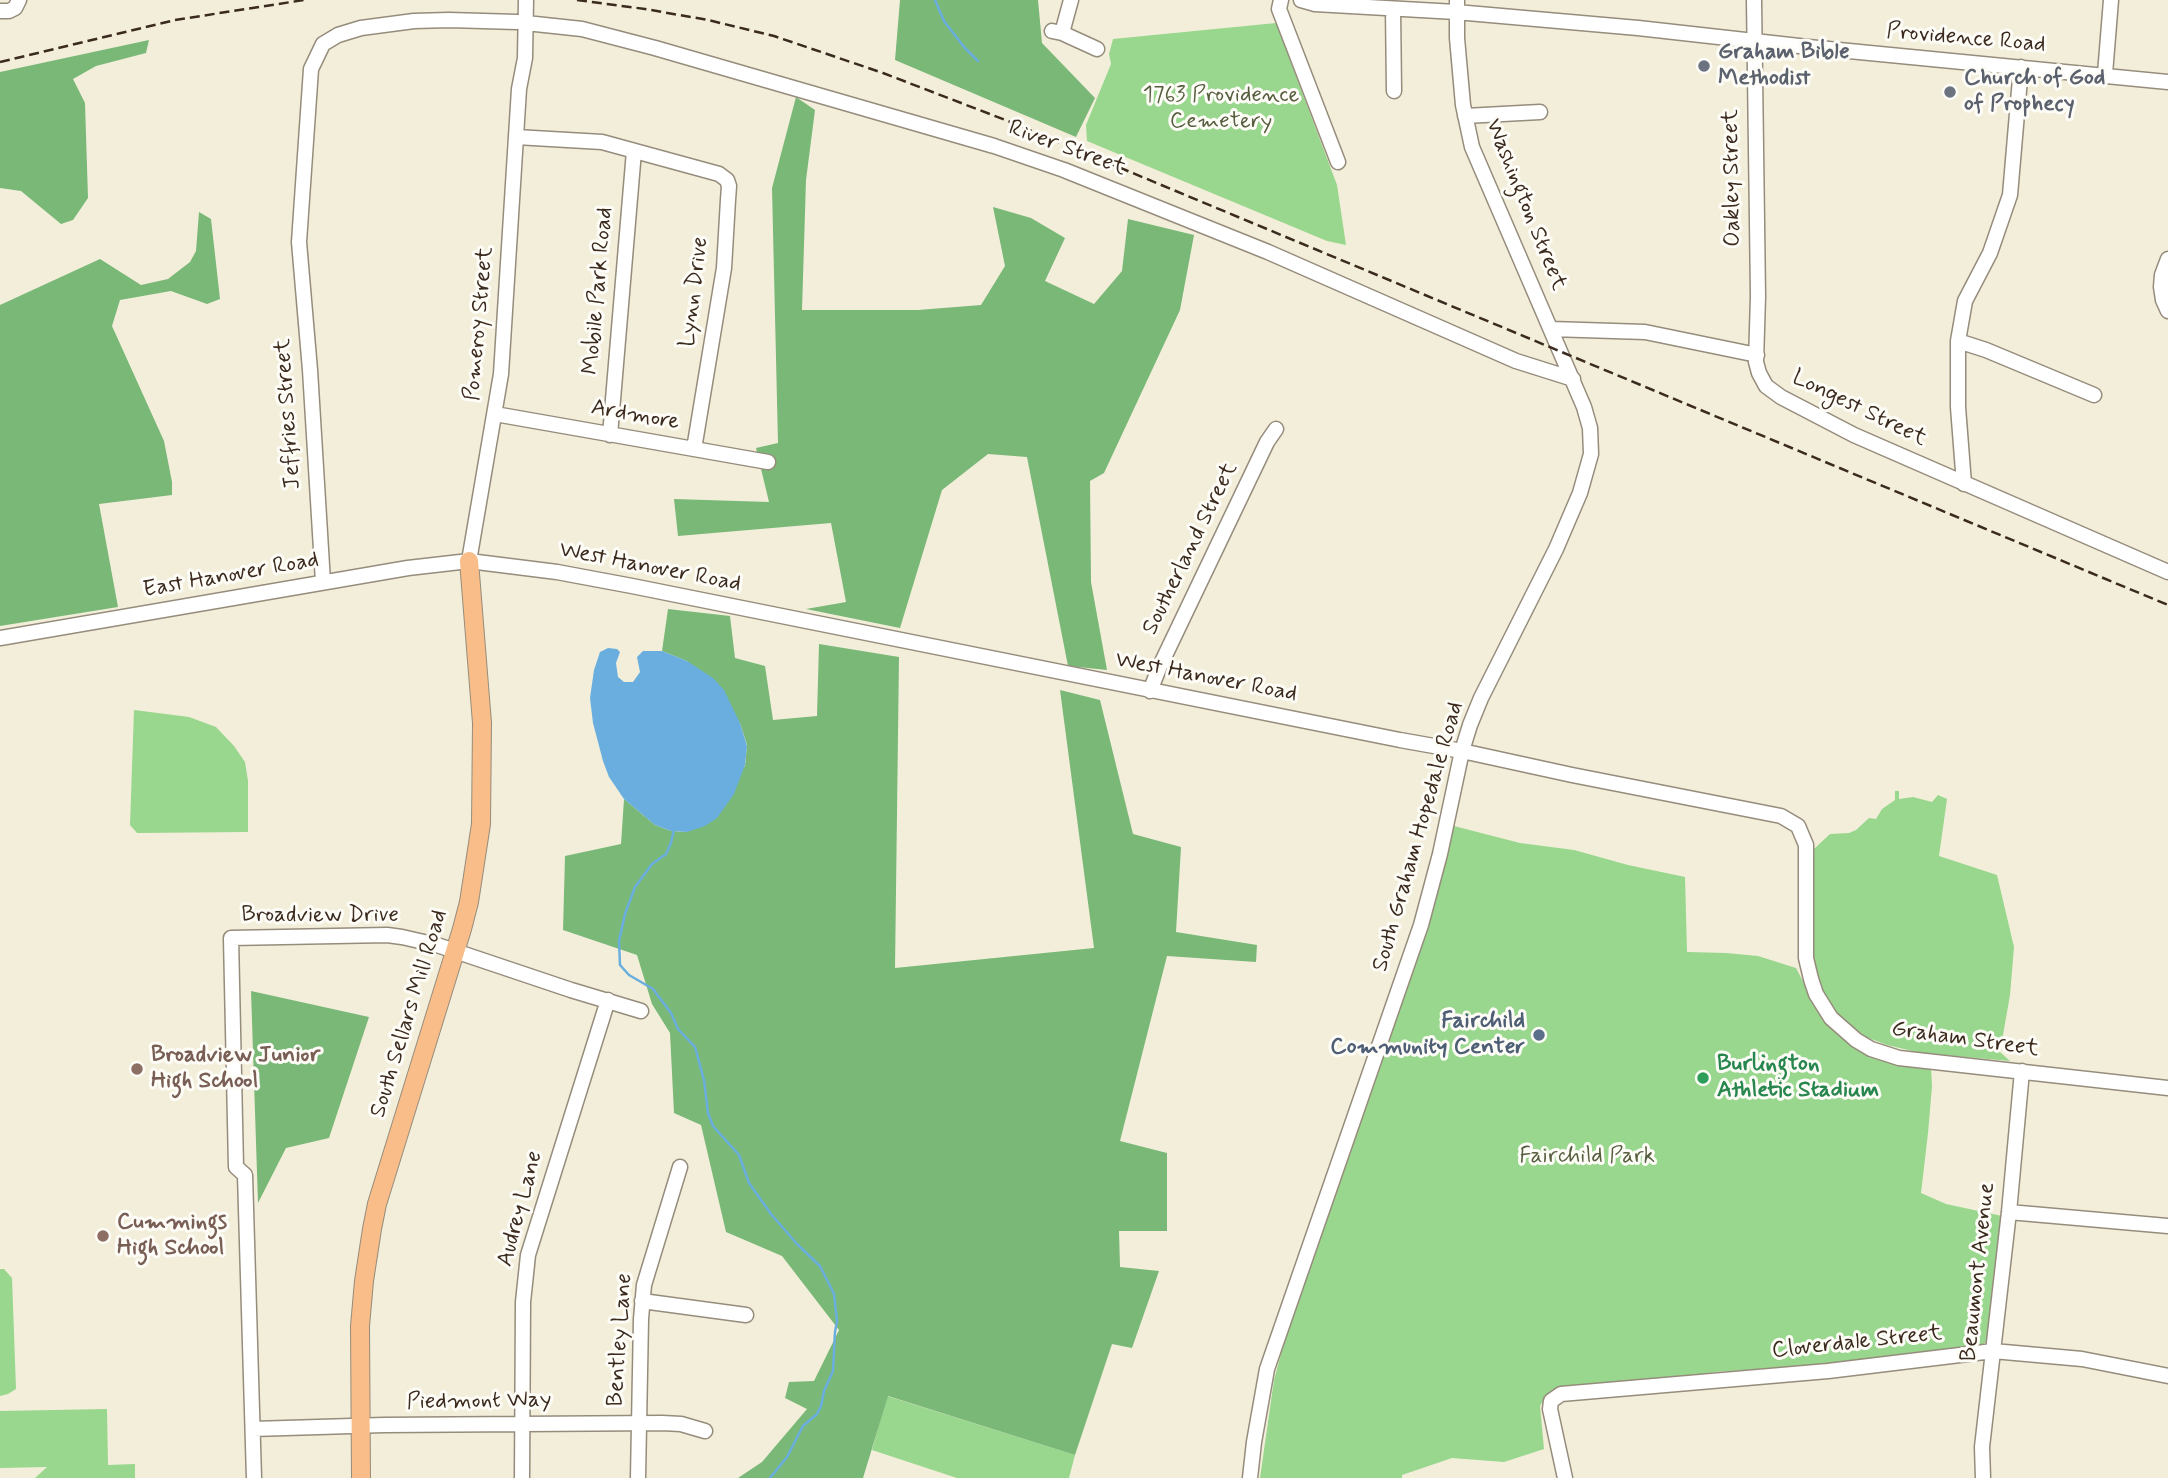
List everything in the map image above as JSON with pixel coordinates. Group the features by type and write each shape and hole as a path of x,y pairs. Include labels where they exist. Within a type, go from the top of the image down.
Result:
{"main road":[{"name":"South Sellars Mill Road","path":"361,1478 360,1326 374,1217 456,951 469,902 481,824 482,723 470,561"}],"street":[{"path":"0,11 15,8 19,0"},
{"name":"Pomeroy Street","path":"518,0 522,23"},
{"name":"Pomeroy Street","path":"470,561 495,414 505,334 519,89 517,57 526,0"},
{"path":"1071,0 1057,32 1097,50"},
{"path":"1281,0 1279,9 1338,162"},
{"name":"Providence Road","path":"1301,0 1315,4 1420,11 1456,6 1754,41 2168,82"},
{"name":"Oakley Street","path":"1754,0 1758,296 1756,355"},
{"path":"2105,74 2111,0"},
{"name":"Washington Street","path":"1456,6 1465,116 1472,148 1573,379"},
{"path":"1393,9 1394,91"},
{"path":"1420,11 1445,22 1457,38"},
{"name":"River Street","path":"449,20 582,29 967,138 1064,170 1289,260 1516,361 1573,379"},
{"name":"Jeffries Street","path":"323,582 299,242 312,69 323,44 338,34 414,21 449,20"},
{"path":"1964,484 1958,407 1958,341 1965,301 1990,253 2010,195 2021,67"},
{"path":"1465,116 1540,112"},
{"name":"Lynn Drive","path":"516,137 602,142 719,174 727,180 729,186 721,292 694,449"},
{"name":"Mobile Park Road","path":"610,435 634,151"},
{"path":"2168,259 2161,288 2168,311"},
{"path":"1551,329 1646,332 1756,355"},
{"path":"1958,341 2094,395"},
{"name":"Longest Street","path":"1756,355 1759,373 1771,391 1854,435 2162,569"},
{"name":"South Graham Hopedale Road","path":"1250,1478 1267,1369 1421,925 1462,751 1481,698 1552,559 1587,473 1591,454 1590,428 1573,379"},
{"name":"Ardmore","path":"495,414 768,462"},
{"name":"Southerland Street","path":"1150,691 1267,442 1276,429"},
{"name":"East Hanover Road","path":"0,638 408,568 470,561"},
{"name":"West Hanover Road","path":"470,561 557,572 630,586 1781,816 1793,822 1802,832 1807,851 1806,958"},
{"name":"Broadview Drive","path":"253,1429 245,1175 236,1167 231,938 387,935 426,942 641,1011"},
{"name":"Graham Street","path":"1806,958 1816,994 1831,1018 1844,1031 1871,1049 1899,1058 2168,1088"},
{"name":"Audrey Lane","path":"522,1478 523,1302 528,1255 608,1000"},
{"name":"Beaumont Avenue","path":"1983,1478 1982,1447 2022,1071"},
{"name":"Bentley Lane","path":"638,1478 642,1301 649,1264 680,1167"},
{"path":"2009,1212 2168,1226"},
{"path":"642,1301 746,1315"},
{"name":"Cloverdale Street","path":"1565,1478 1550,1409 1551,1401 1561,1394 1828,1371 1993,1351 2082,1359 2168,1376"},
{"name":"Piedmont Way","path":"253,1429 639,1423 681,1424 705,1431"},
{"path":"253,1429 254,1478"}],"green space":[{"path":"900,0 1038,0 1042,43 1095,98 1076,137 895,60"},
{"name":"1763 Providence Cemetery","path":"1276,23 1337,185 1346,245 1327,241 1087,141 1086,125 1111,64 1109,54 1113,39"},
{"path":"149,40 146,53 96,66 73,79 85,103 88,198 73,220 61,224 21,191 0,188 0,72"},
{"path":"796,97 815,110 806,180 802,310 918,310 981,305 1005,266 993,207 1031,218 1065,238 1045,281 1094,304 1122,271 1128,219 1194,235 1180,310 1104,473 1090,481 1091,582 1107,670 1068,666 1027,457 988,454 942,490 900,628 806,609 846,602 831,523 678,536 674,499 769,502 756,448 778,443 772,188"},
{"path":"199,212 211,219 220,299 207,304 171,291 120,300 112,326 164,441 172,495 99,504 118,607 0,626 0,305 100,259 141,285 168,279 190,262 196,251"},
{"path":"668,609 730,616 735,658 765,666 773,720 817,716 819,644 899,657 895,968 1094,948 1060,690 1100,700 1133,834 1181,847 1176,932 1257,945 1256,962 1167,956 1120,1141 1167,1153 1167,1231 1119,1231 1120,1267 1159,1271 1132,1348 1112,1344 1075,1455 888,1396 863,1478 738,1478 762,1462 807,1409 785,1398 789,1382 814,1381 839,1330 782,1256 726,1232 701,1125 674,1113 670,1033 652,1004 637,955 563,930 565,856 621,844 624,799 655,825 671,831 687,832 745,766 747,745 740,723 687,661 662,651"},
{"path":"134,710 189,717 216,727 234,746 245,762 248,781 248,832 137,833 130,825"},
{"path":"1895,791 1899,791 1899,799 1913,797 1932,802 1938,795 1947,799 1939,856 1997,875 2014,947 2010,995 2000,1052 2010,1061 1921,1053 1887,1045 1866,1037 1835,1013 1825,997 1811,951 1814,849 1830,834 1849,833 1869,818 1876,819 1882,809 1895,800"},
{"name":"Fairchild Park","path":"1454,826 1520,843 1574,850 1685,877 1687,952 1758,956 1796,968 1808,991 1838,1033 1856,1049 1876,1059 1931,1067 1932,1086 1921,1193 1946,1204 2002,1216 1991,1336 1986,1342 1980,1346 1834,1364 1629,1381 1545,1398 1540,1406 1544,1449 1504,1462 1452,1458 1402,1475 1402,1478 1260,1478 1274,1380 1290,1320 1432,903"},
{"path":"251,991 369,1017 329,1138 286,1148 258,1203"},
{"path":"0,1269 4,1269 12,1278 16,1389 0,1396"},
{"path":"887,1396 1075,1455 1069,1478 957,1478 872,1450"},
{"path":"107,1409 108,1465 135,1464 135,1478 35,1478 47,1467 0,1468 0,1411"}],"water":[{"path":"608,648 620,652 616,663 618,677 624,682 633,682 640,672 637,657 643,651 662,651 687,661 713,678 724,690 740,723 747,746 745,765 734,794 717,818 705,826 687,832 671,831 655,825 624,799 609,777 593,723 590,698 600,652"}],"waterway":[{"path":"935,0 944,21 978,61"},
{"path":"674,829 666,854 652,864 635,887 619,941 620,965 629,975 653,989 671,1013 678,1029 695,1047 713,1126 739,1155 749,1183 771,1214 820,1266 834,1294 837,1321 833,1371 821,1406 817,1414 803,1426 787,1457 770,1478"}],"railway":[{"path":"0,62 175,20 304,0"},
{"path":"577,0 708,20 774,36 883,73 1008,121 2168,605"}],"place":[{"name":"Graham Bible Methodist","path":"1704,66"},
{"name":"Church of God of Prophecy","path":"1950,92"},
{"name":"Fairchild Community Center","path":"1539,1035"},
{"name":"Broadview Junior High School","path":"137,1069"},
{"name":"Burlington Athletic Stadium","path":"1703,1078"},
{"name":"Cummings High School","path":"103,1236"}]}
